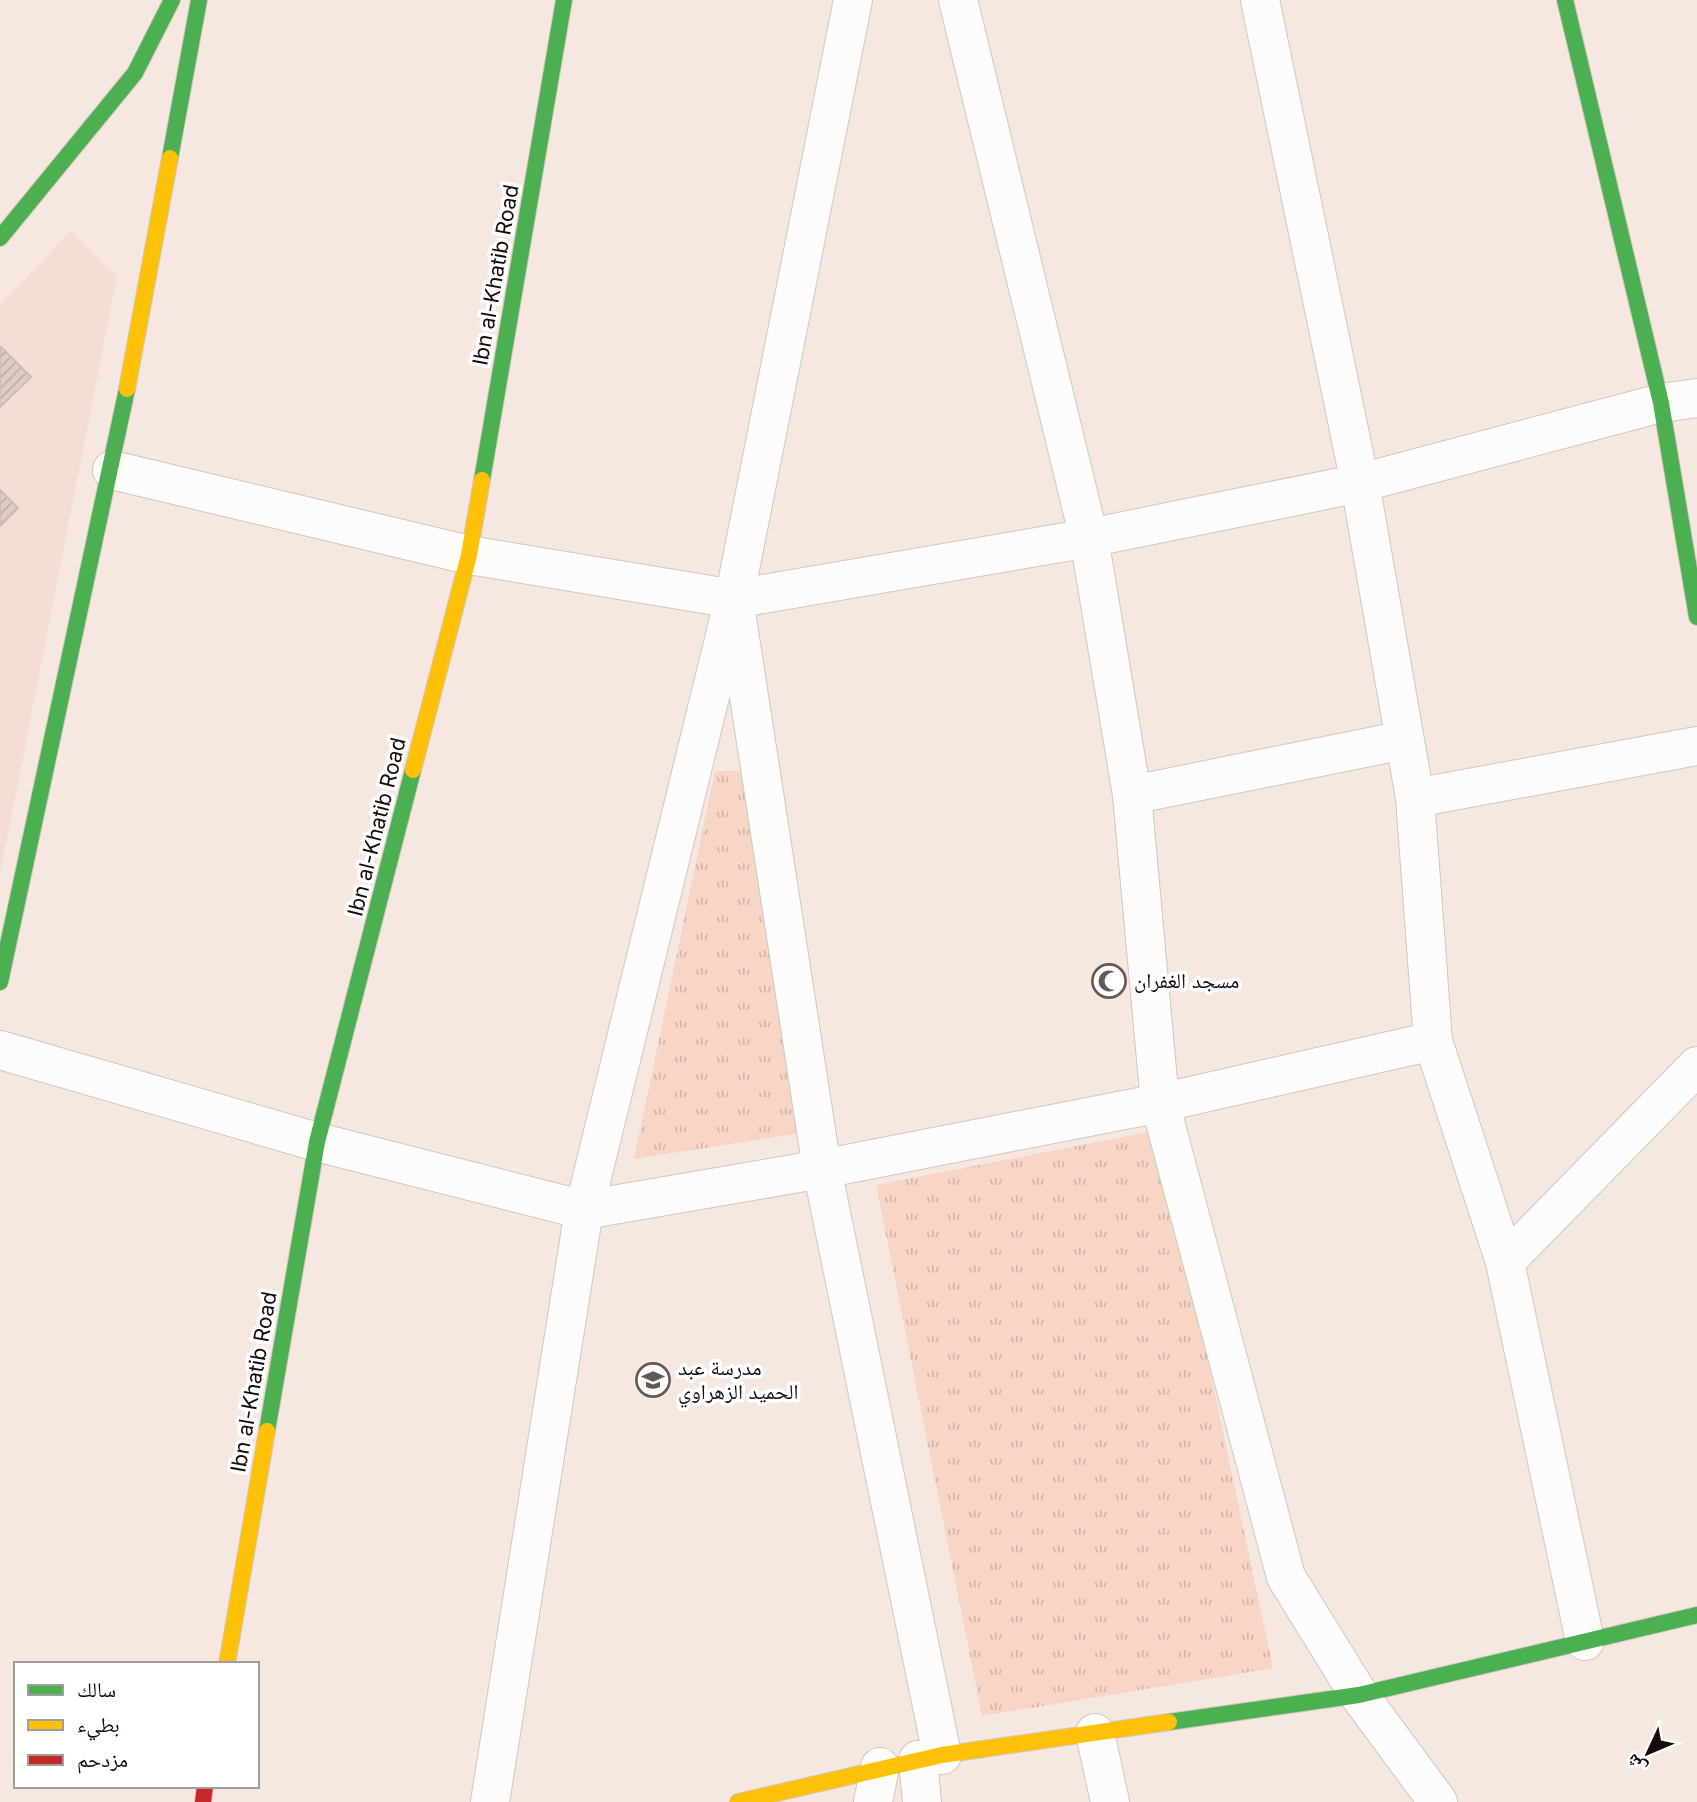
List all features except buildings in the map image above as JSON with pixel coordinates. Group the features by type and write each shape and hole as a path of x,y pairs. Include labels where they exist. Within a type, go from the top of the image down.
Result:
{"street":[{"path":"0,238 135,73 172,0"},
{"path":"0,982 112,470 199,0"},
{"name":"Ibn al-Khatib Road","path":"227,1662 317,1143 469,555 564,0"},
{"path":"490,1802 584,1209 734,598 853,0"},
{"path":"958,0 1089,538 1132,795 1160,1103 1286,1577 1359,1695 1438,1802"},
{"path":"1260,0 1360,483 1415,798 1433,1041 1504,1262 1585,1641"},
{"path":"1565,0 1679,400 1697,617"},
{"path":"112,470 469,555 734,598 1089,538 1360,483 1679,400"},
{"path":"734,598 822,1169 930,1757 922,1802"},
{"path":"1132,795 1404,740"},
{"path":"1415,798 1697,746"},
{"path":"0,1050 317,1143 584,1209 822,1169 1160,1103 1433,1041"},
{"path":"1504,1262 1697,1066"},
{"path":"738,1802 877,1784 930,1757 1359,1695 1697,1615"},
{"path":"1095,1733 1110,1802"}],"shaded area":[{"path":"71,231 117,276 0,875 0,305"}],"green space":[{"path":"715,771 742,771 816,1131 634,1159"},
{"path":"1159,1130 1273,1668 982,1716 876,1185"}],"traffic: fast":[{"path":"0,238 135,73 172,0"},
{"path":"170,158 199,0"},
{"path":"482,480 564,0"},
{"path":"1565,0 1661,403 1697,617"},
{"path":"0,982 127,389"},
{"path":"267,1431 317,1142 413,770"},
{"path":"1169,1722 1359,1695 1697,1615"}],"traffic: slow":[{"path":"127,389 170,158"},
{"path":"413,770 469,555 482,480"},
{"path":"227,1662 267,1431"},
{"path":"738,1802 942,1755 1169,1722"}],"traffic: jam":[{"path":"203,1802 205,1788"}],"place":[{"name":"مسجد الغفران","path":"1109,981"},
{"name":"مدرسة عبد الحميد الزهراوي","path":"653,1380"}]}
